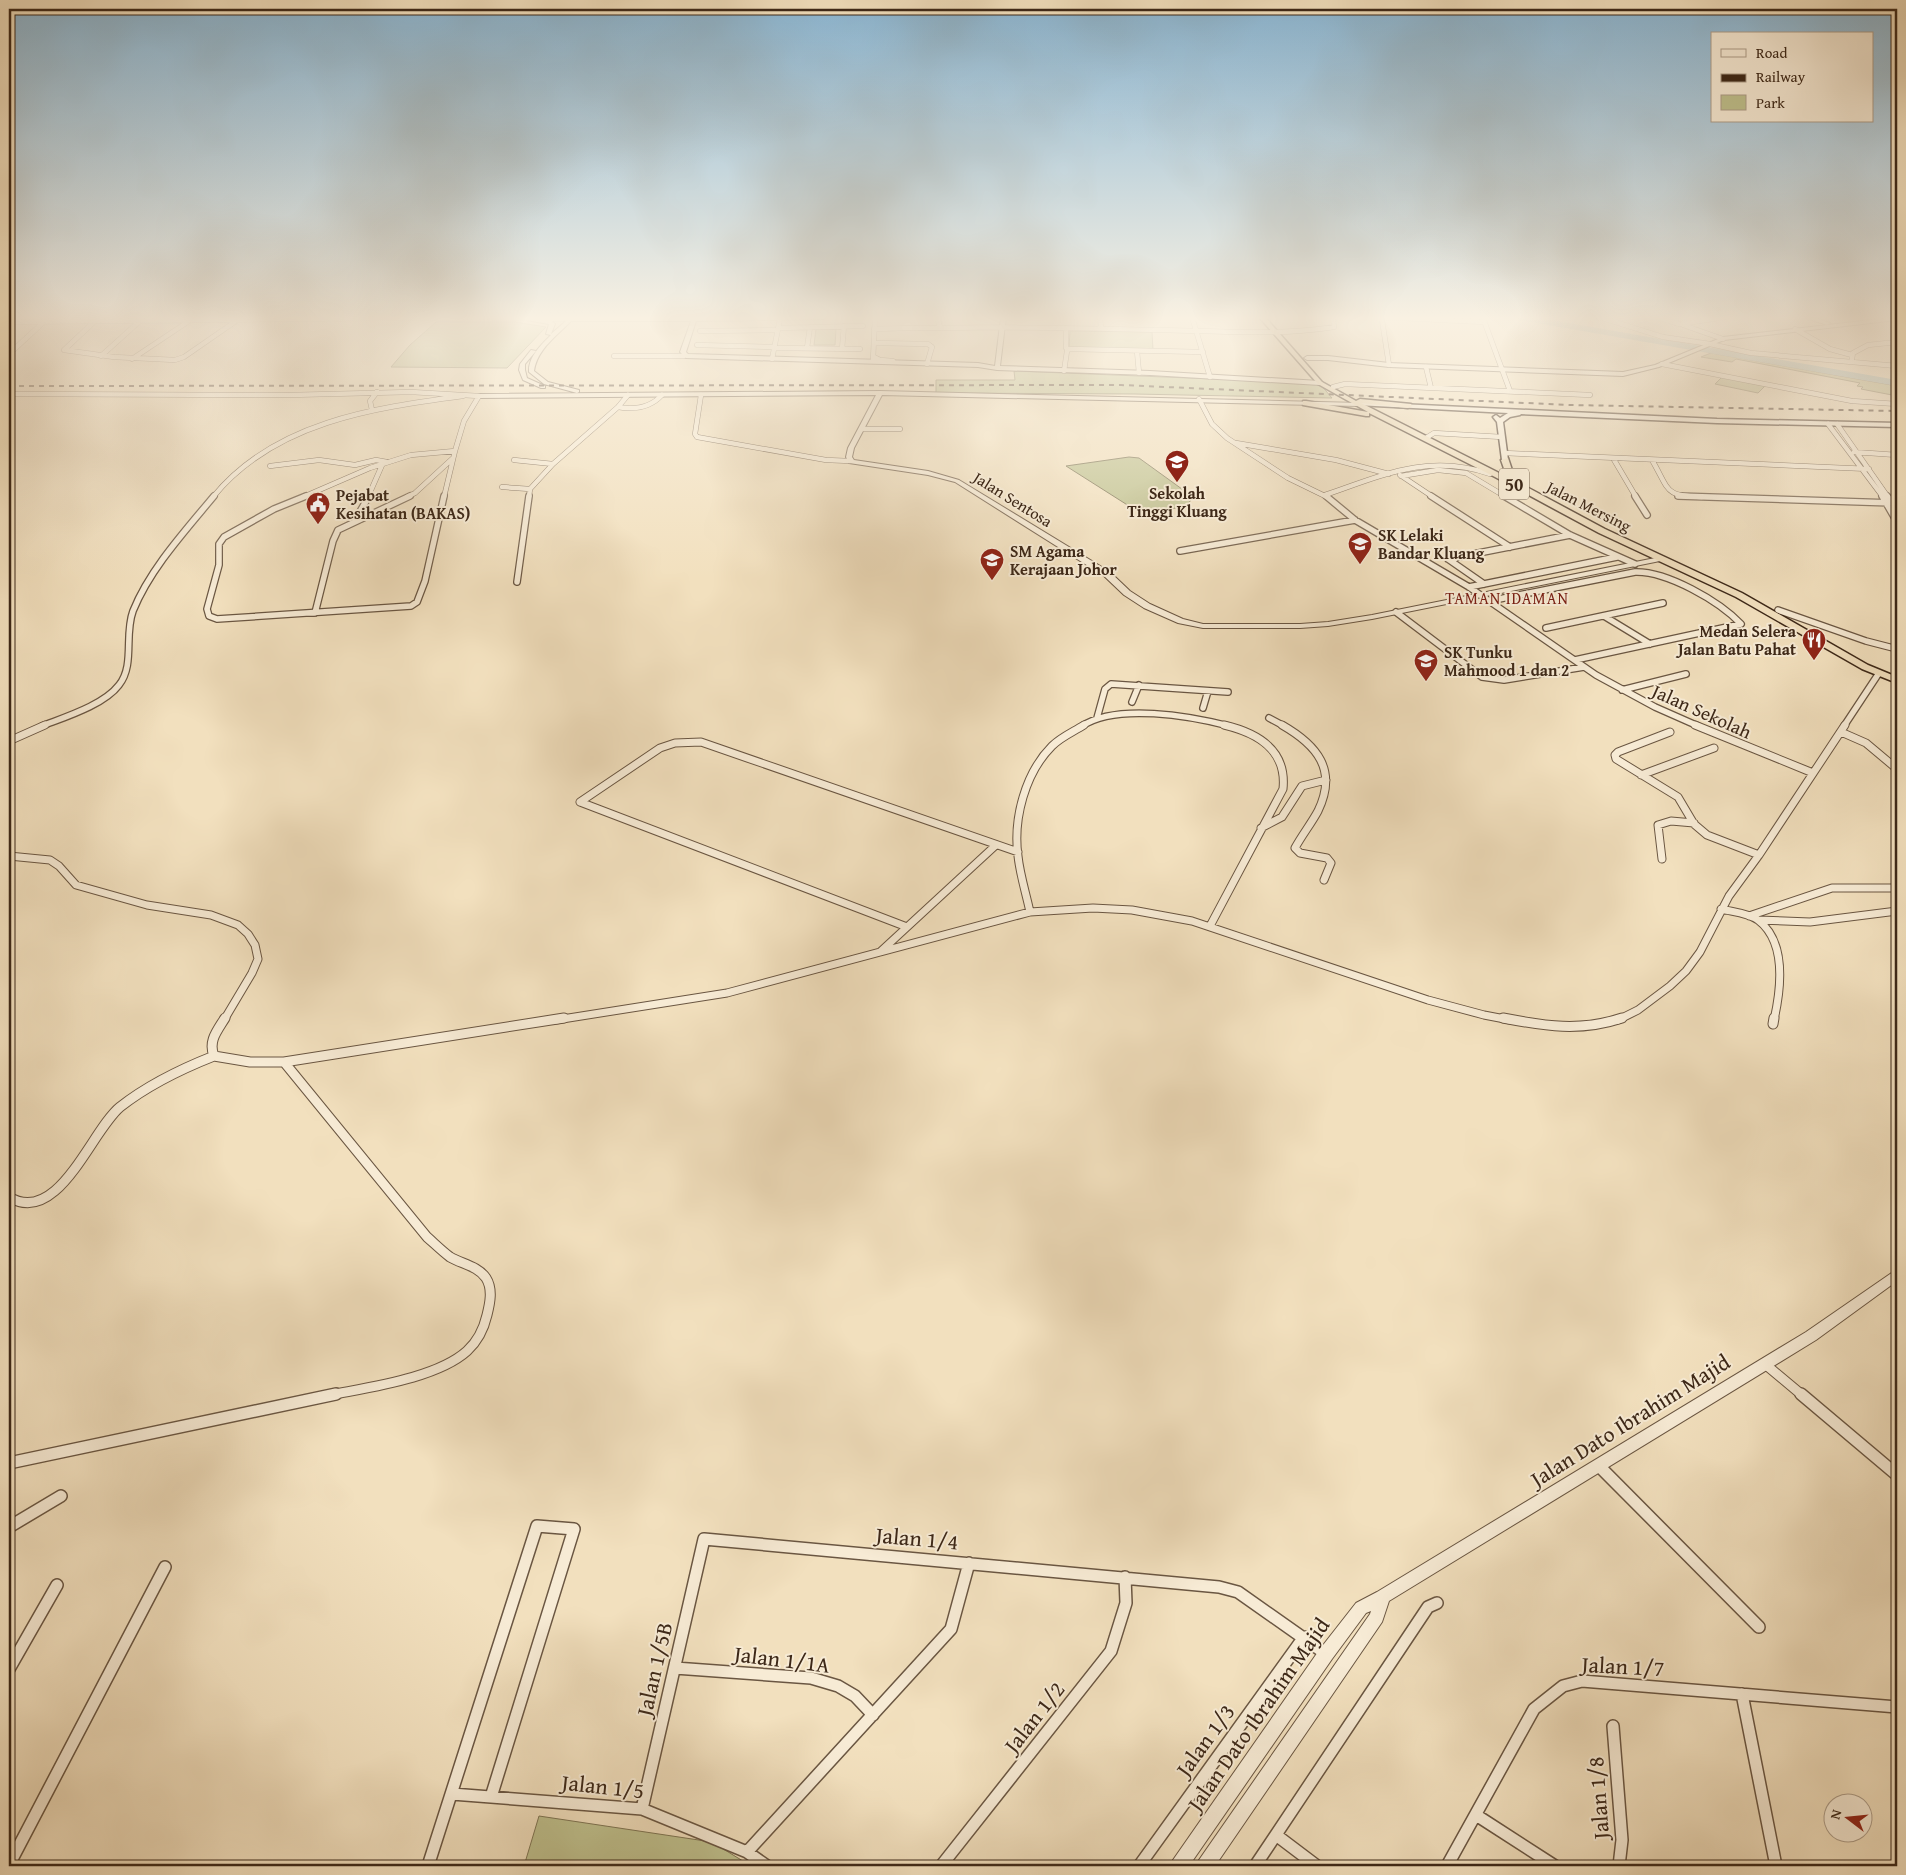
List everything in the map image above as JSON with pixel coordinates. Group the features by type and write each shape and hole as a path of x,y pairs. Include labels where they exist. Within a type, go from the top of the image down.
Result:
{"highway":[{"path":"1315,404 1355,411 1402,425"},
{"name":"Jalan Mersing","path":"1359,404 1450,450 1594,527 1762,607 1879,674 1897,680"},
{"path":"1390,404 1408,406"},
{"path":"1385,417 1380,410 1383,407 1391,406"},
{"path":"1450,450 1493,469 1501,467 1504,457"},
{"path":"1504,457 1509,474 1515,481 1530,491 1778,610 1848,650 1897,674"}],"main road":[{"path":"1366,404 1834,425"},
{"path":"1471,409 1494,414 1500,422 1504,457"},
{"path":"1500,422 1508,415 1517,414 1687,423 1897,426"}],"street":[{"path":"371,404 372,410"},
{"path":"9,741 99,700 116,689 127,669 128,631 132,611 143,589 232,475 271,447 296,435 332,421 372,410 404,404"},
{"path":"455,451 419,454 385,463 352,475 274,510 224,537 219,544 219,565 207,609 209,616 212,619 315,613 402,607 417,602 426,581 452,460 455,451 464,421 474,404"},
{"path":"517,582 530,489 554,464 620,404"},
{"path":"618,407 630,409 650,404"},
{"path":"700,404 695,434 697,437 819,459 850,461 851,448 874,404"},
{"name":"Jalan Sekolah","path":"1202,404 1212,424 1234,443 1289,479 1326,495 1355,520 1469,587 1584,667 1622,690 1687,722 1813,774"},
{"path":"1834,425 1849,451 1887,502 1897,522"},
{"path":"1834,425 1857,452 1897,509"},
{"path":"862,429 900,429"},
{"path":"1426,438 1434,433 1502,437"},
{"path":"1234,443 1324,458 1401,476 1510,547"},
{"path":"1450,450 1459,459 1450,465"},
{"path":"1849,451 1897,455"},
{"path":"1504,457 1613,458 1869,468"},
{"path":"1613,458 1646,515"},
{"path":"270,466 319,460 355,465 376,460 385,463"},
{"path":"315,613 333,542 338,530 415,493 452,460"},
{"path":"514,460 554,464"},
{"path":"1652,460 1670,492 1679,496 1893,503"},
{"name":"Jalan Sentosa","path":"850,461 928,473 958,481 1107,574 1127,593 1147,606 1181,621 1204,626 1300,626 1328,624 1550,582 1660,558"},
{"path":"361,519 358,515 385,463"},
{"path":"1326,495 1413,466 1450,465 1474,467 1519,487"},
{"path":"1401,476 1438,470 1466,473 1570,535 1617,557 1635,564 1650,558 1642,549"},
{"path":"502,487 530,489"},
{"path":"362,509 383,509"},
{"path":"1180,551 1355,520"},
{"path":"1484,584 1448,559 1570,535"},
{"path":"1469,587 1617,557"},
{"path":"1447,574 1464,570"},
{"path":"1489,601 1642,572 1656,575 1716,604 1736,617 1741,624 1575,660"},
{"path":"1536,574 1558,587"},
{"path":"1546,628 1663,603"},
{"path":"1778,610 1897,650"},
{"path":"1396,612 1482,677 1504,680 1584,667"},
{"path":"1604,616 1650,644"},
{"path":"1622,690 1686,674"},
{"path":"9,1197 21,1202 34,1201 57,1190 103,1124 120,1107 189,1065 214,1056 250,1062 284,1062 727,993 1030,912 1093,908 1132,910 1165,915 1210,926 1428,1000 1467,1011 1530,1023 1585,1027 1623,1018 1638,1010 1670,986 1697,957 1721,909 1841,732 1863,695 1879,674"},
{"path":"1097,718 1101,699 1108,686 1118,684 1228,692"},
{"path":"1132,702 1139,685"},
{"path":"1203,708 1208,690"},
{"path":"1030,912 1017,838 1028,782 1039,762 1052,746 1097,718 1133,714 1170,717 1236,728 1265,742 1276,752 1284,768 1283,789 1210,926"},
{"path":"1269,718 1292,730 1311,745 1322,757 1326,780 1319,808 1294,848 1300,853 1327,858 1331,863 1324,880"},
{"path":"1670,732 1618,752 1615,755 1619,762 1678,797 1685,803 1694,823 1714,838 1759,855"},
{"path":"1841,732 1866,743 1897,769"},
{"path":"907,927 580,802 660,748 675,742 689,741 718,748 1018,852"},
{"path":"1641,775 1714,748"},
{"path":"1261,828 1281,820 1302,786 1326,780"},
{"path":"1662,859 1658,825 1663,822 1672,821 1694,823"},
{"path":"879,953 996,845"},
{"path":"9,856 50,860 59,866 76,885 152,906 211,915 238,925 248,934 255,945 258,959 252,973 212,1039 211,1049 214,1056"},
{"path":"1749,916 1832,888 1897,888"},
{"path":"1721,909 1758,920 1780,922 1819,921 1897,911"},
{"path":"1758,920 1770,932 1776,946 1779,1001 1773,1024"},
{"path":"9,1463 397,1381 451,1363 467,1351 483,1333 490,1304 490,1285 484,1275 452,1258 428,1237 284,1062"},
{"name":"Jalan Dato Ibrahim Majid","path":"1178,1866 1326,1654 1361,1608 1599,1466 1811,1336 1897,1275"},
{"path":"1764,1364 1897,1475"},
{"path":"1599,1466 1759,1627"},
{"path":"9,1526 61,1496"},
{"path":"428,1866 537,1526 574,1529 491,1796"},
{"name":"Jalan 1/4","path":"704,1539 1219,1587 1238,1592 1326,1654"},
{"name":"Jalan 1/5B","path":"642,1809 704,1539"},
{"path":"747,1852 951,1629 970,1563"},
{"path":"9,1865 165,1567"},
{"name":"Jalan 1/2","path":"941,1866 1112,1650 1126,1603 1125,1577"},
{"path":"9,1669 57,1585"},
{"name":"Jalan Dato Ibrahim Majid","path":"1205,1866 1377,1617 1382,1597"},
{"path":"1255,1866 1428,1607 1437,1603"},
{"name":"Jalan 1/3","path":"1138,1866 1304,1638"},
{"name":"Jalan 1/1A","path":"675,1668 811,1678 838,1686 855,1696 873,1715"},
{"name":"Jalan 1/7","path":"1447,1866 1534,1709 1563,1686 1582,1680 1897,1707"},
{"path":"1742,1694 1776,1866"},
{"name":"Jalan 1/8","path":"1613,1726 1622,1840 1619,1866"},
{"name":"Jalan 1/5","path":"452,1794 642,1809 747,1852 767,1866"},
{"path":"1476,1815 1554,1866"},
{"path":"1276,1835 1317,1866"}],"green space":[{"path":"1129,457 1139,458 1193,497 1188,504 1156,514 1140,513 1066,466"},
{"path":"539,1816 712,1842 751,1866 524,1866"}],"railway":[{"path":"1560,404 1897,411"}],"place":[{"name":"Sekolah Tinggi Kluang","path":"1177,483"},
{"name":"Pejabat Kesihatan (BAKAS)","path":"318,525"},
{"name":"SK Lelaki Bandar Kluang","path":"1360,565"},
{"name":"SM Agama Kerajaan Johor","path":"992,581"},
{"name":"Medan Selera Jalan Batu Pahat","path":"1814,661"},
{"name":"SK Tunku Mahmood 1 dan 2","path":"1426,682"}],"district":[{"name":"TAMAN IDAMAN","path":"1507,598"}]}
